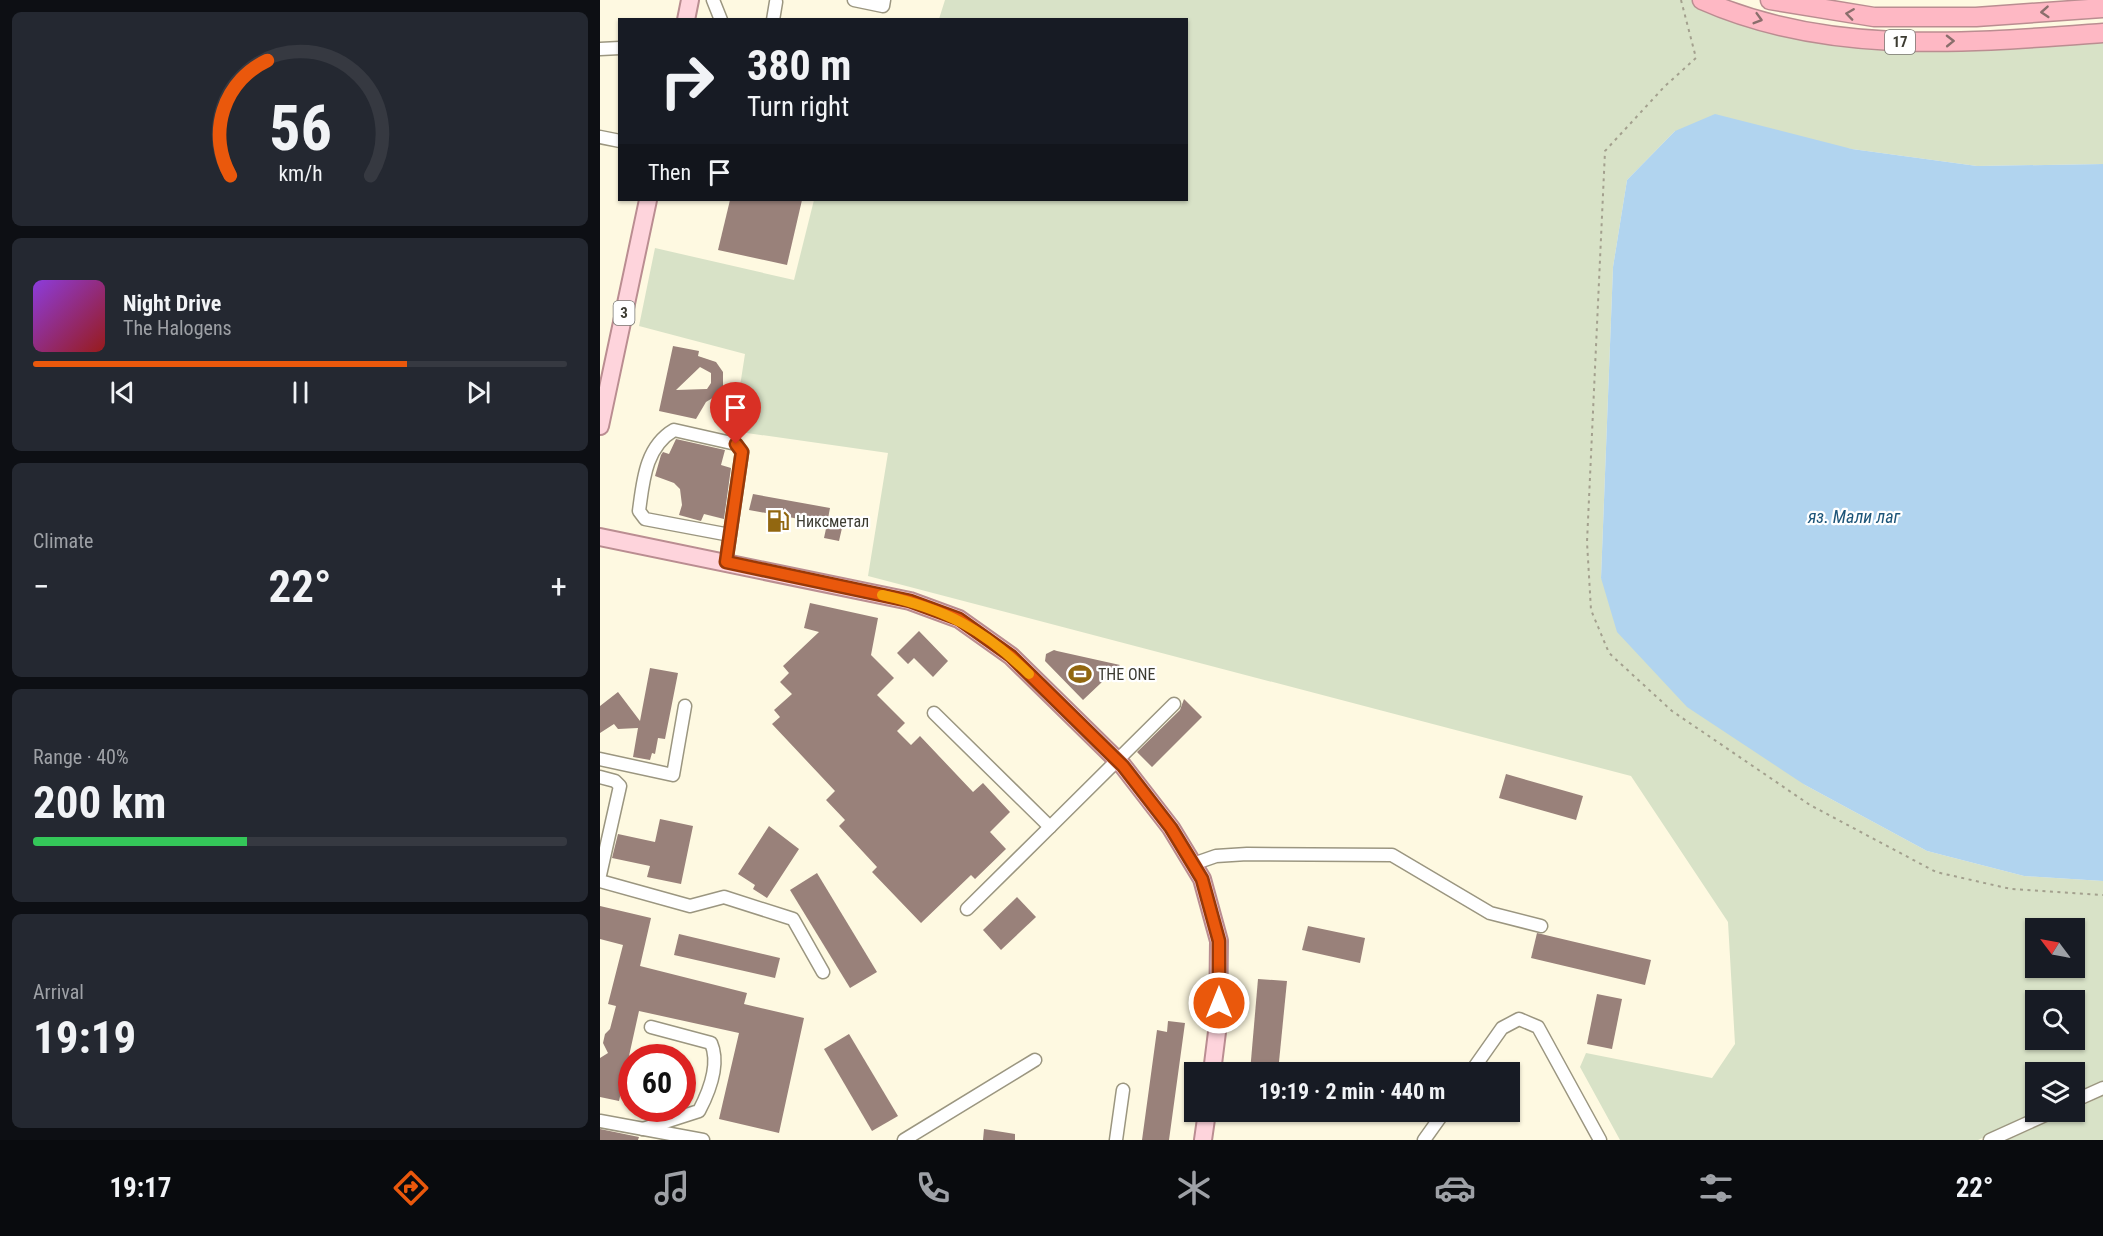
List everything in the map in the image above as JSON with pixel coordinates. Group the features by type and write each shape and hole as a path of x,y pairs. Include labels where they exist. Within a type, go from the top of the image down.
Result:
{"highway":[{"name":"17","path":"1702,0 1722,9 1779,25 1833,37 1877,41 2014,40 2103,33"},
{"name":"17","path":"1770,0 1874,17 1976,17 2103,8"}],"main road":[{"path":"686,18 690,0"},
{"name":"3","path":"600,426 648,201"},
{"path":"600,537 910,601 959,619 1011,656 1117,759 1171,828 1202,879 1219,941 1218,1024 1213,1062"},
{"path":"1203,1140 1205,1122"}],"street":[{"path":"713,0 720,18"},
{"path":"854,0 883,6 884,0"},
{"path":"773,18 776,2"},
{"path":"600,49 618,48"},
{"path":"600,137 618,141"},
{"path":"726,562 730,535 742,452 736,444 674,430 667,435 647,461 639,511 645,519 730,535"},
{"path":"967,909 1174,704"},
{"path":"600,759 673,775 685,706"},
{"path":"933,713 1050,827"},
{"path":"600,777 615,781 620,786 600,875"},
{"path":"1194,864 1216,856 1247,854 1392,855 1490,913 1542,926"},
{"path":"600,881 690,906 724,897 793,919 823,972"},
{"path":"1478,1062 1502,1028 1519,1018 1538,1027 1600,1140"},
{"path":"643,1129 699,1111 709,1086 715,1053 711,1043 701,1038 651,1027"},
{"path":"904,1140 1035,1060"},
{"path":"2085,1096 2103,1088"},
{"path":"1116,1140 1123,1090"},
{"path":"600,1121 703,1140"},
{"path":"1424,1140 1437,1122"},
{"path":"1990,1140 2030,1122"}],"path":[{"path":"1681,0 1696,58 1665,86 1605,151 1587,542 1591,610 1609,652 1671,711 1800,798 1936,872 2011,890 2103,895"}],"green space":[{"path":"945,0 1697,0 1848,41 2103,34 2103,164 1977,166 1852,149 1675,131 1627,180 1613,267 1601,578 1805,785 1927,851 2024,876 2103,881 2103,1083 2085,1091 2085,1062 2025,1062 2025,1119 1978,1140 1620,1140 1580,1067 1586,1053 1712,1078 1735,1044 1728,922 1631,776 868,576 888,453 733,431 745,354 639,326 655,248 794,280 814,201 1188,201 1188,18 939,18"},
{"path":"2103,1096 2103,1140 2008,1140 2047,1122 2085,1122 2085,1104"}],"water":[{"name":"яз. Мали лаг","path":"1715,114 1852,149 1977,166 2103,164 2103,881 2024,876 1927,851 1805,785 1687,707 1617,632 1601,578 1613,267 1627,180 1675,131"}],"building":[{"path":"730,201 802,201 787,265 718,250"},
{"path":"673,346 699,351 698,356 716,362 723,372 723,388 719,394 706,402 696,419 659,411","holes":["700,367 711,373 711,383 707,389 676,390"]},
{"path":"676,439 725,450 721,465 731,468 724,519 704,514 701,521 679,515 682,505 680,489 674,483 655,476 661,455 663,452 669,454"},
{"path":"753,494 830,508 827,524 749,510"},
{"path":"827,524 842,528 839,541 824,538"},
{"path":"810,603 878,618 871,655 894,678 877,695 905,723 897,731 911,745 920,736 973,792 983,783 1010,812 990,832 1006,849 975,879 971,875 921,923 872,872 877,867 839,826 845,820 826,800 835,791 772,724 780,717 774,710 792,694 780,682 789,673 783,666 819,632 804,628"},
{"path":"919,631 948,661 933,677 914,658 908,664 897,653"},
{"name":"THE ONE","path":"1054,650 1120,665 1083,700 1045,661 1046,654"},
{"path":"650,668 678,673 665,739 658,738 655,754 652,753 650,760 633,757 638,728 618,729 614,724 600,733 600,706 618,692 640,721"},
{"path":"1184,699 1202,717 1152,767 1137,752 1180,710"},
{"path":"1506,774 1583,796 1576,820 1499,798"},
{"path":"660,819 693,826 681,884 647,877 650,866 612,858 618,834 655,842"},
{"path":"769,826 799,849 767,898 753,889 755,885 738,874"},
{"path":"817,873 877,972 850,988 790,890"},
{"path":"1017,897 1036,917 1001,950 983,930"},
{"path":"600,906 651,918 640,966 747,993 744,1004 804,1018 779,1133 719,1119 739,1033 639,1011 632,1044 618,1044 618,1101 600,1097 600,1058 608,1053 603,1043 605,1034 610,1029 616,1006 608,1004 623,945 600,939"},
{"path":"1308,926 1365,938 1360,963 1302,950"},
{"path":"1537,933 1651,960 1645,985 1531,958"},
{"path":"679,934 780,958 775,978 674,955"},
{"path":"1258,979 1287,981 1279,1062 1251,1062"},
{"path":"1597,994 1622,999 1612,1049 1587,1044"},
{"path":"1168,1021 1185,1023 1169,1140 1142,1140 1157,1030 1167,1032"},
{"path":"849,1034 898,1116 872,1131 824,1049"},
{"path":"600,1129 639,1137 638,1140 600,1140"},
{"path":"984,1129 1015,1134 1015,1140 983,1140"}],"slow traffic":[{"path":"882,595 910,601 959,619 1011,656 1029,674"}],"place":[{"name":"Никсметал","path":"778,521"},
{"name":"THE ONE","path":"1080,674"}],"route":[{"path":"736,444 742,452 726,562 910,601 959,619 1011,656 1123,766 1171,828 1202,879 1219,941 1219,1003"}]}
